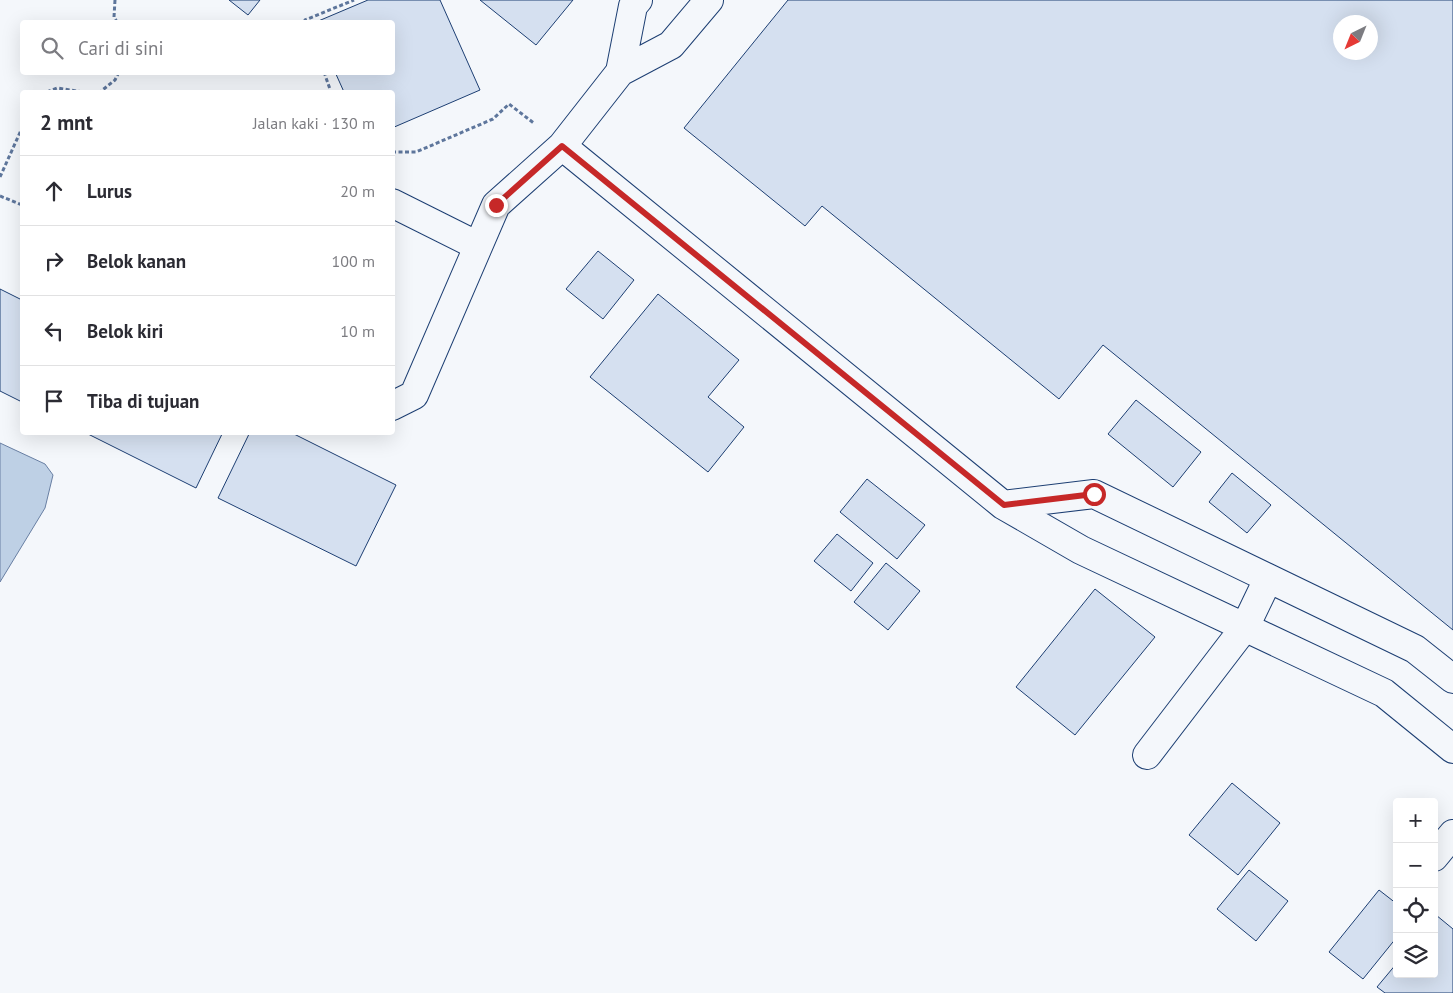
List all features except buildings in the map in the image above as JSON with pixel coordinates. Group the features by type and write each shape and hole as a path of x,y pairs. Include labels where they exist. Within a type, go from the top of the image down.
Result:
{"lane":[{"path":"620,72 632,6 638,0"},
{"path":"395,404 414,395 496,205 562,146 620,72 671,45 709,0"},
{"path":"562,146 1004,505 1081,550 1384,693 1453,749"},
{"path":"395,204 478,246"},
{"path":"1004,505 1094,494 1415,650 1453,679"},
{"path":"1147,755 1245,627 1268,579"},
{"path":"1438,852 1453,834"}],"path":[{"path":"115,0 115,20"},
{"path":"304,20 354,0"},
{"path":"102,90 115,80 118,75"},
{"path":"325,75 330,90"},
{"path":"52,90 57,88 70,90"},
{"path":"395,152 416,152 493,120 509,104 562,146"},
{"path":"0,177 20,132"},
{"path":"0,196 20,204"}],"water":[{"path":"0,443 45,464 53,475 45,508 0,582"}],"route":[{"path":"496,205 562,146 1004,505 1094,494"}]}
